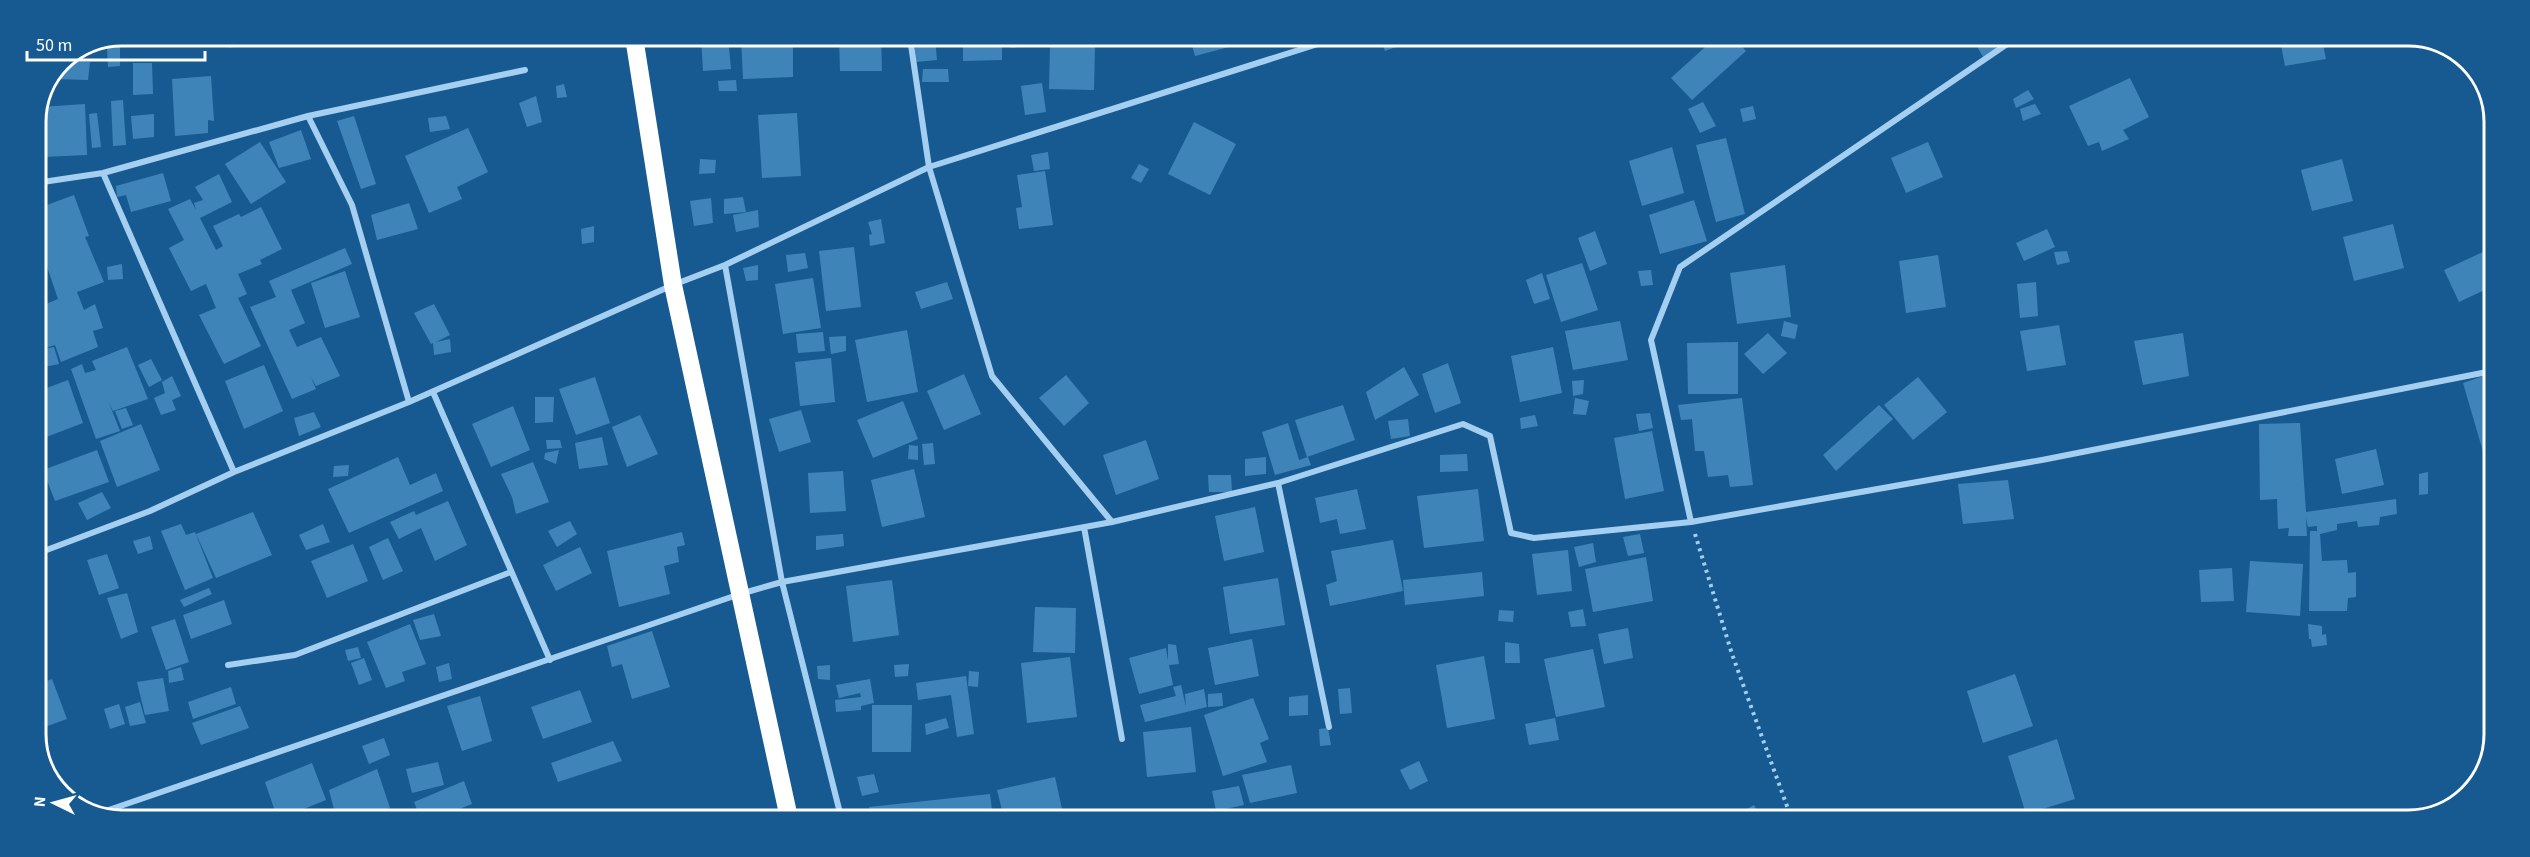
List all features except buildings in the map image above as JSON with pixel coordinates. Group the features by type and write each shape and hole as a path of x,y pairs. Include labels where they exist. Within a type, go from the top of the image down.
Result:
{"highway":[{"path":"635,46 673,285 787,810"}],"street":[{"path":"911,46 929,167 992,376 1112,522"},
{"path":"47,550 150,511 234,471 410,402 673,285 725,265 929,167 1312,46"},
{"path":"1691,522 1651,340 1680,267 2004,46"},
{"path":"46,181 103,173 308,116 525,70"},
{"path":"308,116 352,206 410,402"},
{"path":"103,173 234,471"},
{"path":"725,265 782,582 839,810"},
{"path":"110,809 740,594 782,582 1112,522 1278,483 1463,424 1490,436 1511,533 1534,538 1691,522 2042,460 2483,373"},
{"path":"433,392 550,660"},
{"path":"1278,483 1329,727"},
{"path":"1084,527 1122,739"},
{"path":"228,665 295,655 511,572"}],"path":[{"path":"1691,522 1732,654 1788,810"}]}
